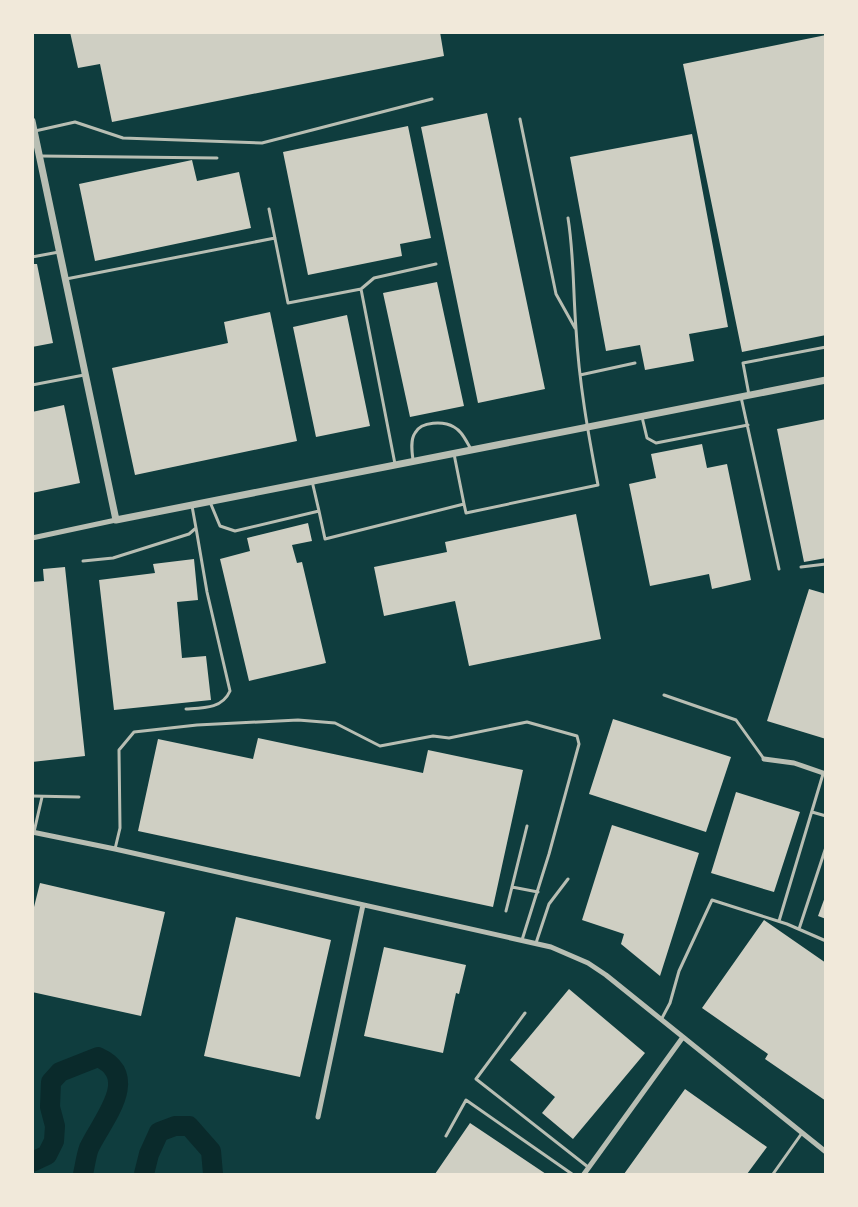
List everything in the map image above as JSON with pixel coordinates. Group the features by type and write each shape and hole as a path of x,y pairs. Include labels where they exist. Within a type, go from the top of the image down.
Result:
{"street":[{"path":"32,121 116,520"},
{"path":"32,538 312,480 826,380"},
{"path":"764,759 794,763 825,773"},
{"path":"33,832 115,848 536,943 569,953 588,963 826,1152"},
{"path":"318,1117 363,905"},
{"path":"584,1174 683,1037"}],"lane":[{"path":"34,131 75,122 123,138 262,143 432,99"},
{"path":"520,119 556,294 576,329"},
{"path":"40,156 217,158"},
{"path":"268,209 288,302 361,289 374,278 436,264"},
{"path":"454,453 466,513 598,485 586,427 580,375 576,329 574,253 568,218"},
{"path":"65,279 274,238"},
{"path":"32,257 59,251"},
{"path":"361,289 395,464"},
{"path":"749,395 743,363 826,347"},
{"path":"580,375 635,363"},
{"path":"32,385 85,375"},
{"path":"741,396 779,569"},
{"path":"642,415 646,438 656,444 748,425"},
{"path":"413,460 413,438 415,431 424,425 445,424 455,427 462,434 471,450"},
{"path":"312,480 325,539 464,504"},
{"path":"210,501 220,526 235,530 319,511"},
{"path":"186,709 216,706 225,700 230,691 207,592 192,506"},
{"path":"83,561 113,558 176,539 196,528"},
{"path":"801,567 826,564"},
{"path":"664,695 736,720 764,759"},
{"path":"115,848 120,828 119,750 134,732 197,725 298,720 335,723 380,746 433,736 449,738 527,722 577,736 579,744 538,892 522,940"},
{"path":"778,921 825,773"},
{"path":"32,796 79,797"},
{"path":"33,832 42,796"},
{"path":"812,812 826,816"},
{"path":"506,912 527,826"},
{"path":"799,929 826,847"},
{"path":"536,943 549,904 568,879"},
{"path":"512,887 538,892"},
{"path":"661,1020 670,1003 679,971 712,900 778,921 826,941"},
{"path":"525,1013 476,1079 589,1167"},
{"path":"446,1136 466,1100 572,1174"},
{"path":"773,1174 802,1133"}],"building":[{"path":"70,32 440,32 444,56 112,122 100,64 78,68"},
{"path":"826,35 826,335 742,352 683,64"},
{"path":"487,113 545,389 478,403 421,127"},
{"path":"408,126 431,238 400,244 402,256 308,275 283,152"},
{"path":"692,134 728,327 689,334 694,361 645,370 640,345 606,351 570,157"},
{"path":"192,160 197,181 239,172 251,228 95,261 79,184"},
{"path":"32,264 37,264 53,343 32,347"},
{"path":"437,282 464,406 410,417 383,293"},
{"path":"270,312 297,441 135,475 112,368 228,343 224,322"},
{"path":"347,315 370,426 316,437 293,327"},
{"path":"64,405 80,483 32,493 32,412"},
{"path":"826,419 826,558 804,562 777,429"},
{"path":"702,444 707,468 727,464 751,580 712,589 709,574 650,586 629,484 656,478 651,454"},
{"path":"576,514 601,639 469,666 455,601 384,616 374,567 447,552 445,542"},
{"path":"308,523 312,541 292,545 297,563 302,562 326,663 249,681 220,559 250,551 247,538"},
{"path":"194,559 198,600 177,602 182,658 206,656 211,700 114,710 99,580 155,573 153,564"},
{"path":"65,567 85,756 32,762 32,582 44,581 43,569"},
{"path":"809,589 826,594 826,739 767,721"},
{"path":"613,719 731,757 706,832 589,794"},
{"path":"258,738 423,773 428,750 523,770 493,907 138,831 158,739 253,759"},
{"path":"736,792 800,812 774,892 711,873"},
{"path":"612,825 699,853 660,976 621,944 624,934 582,920"},
{"path":"40,883 165,912 141,1016 32,992 32,915"},
{"path":"826,897 826,919 818,916"},
{"path":"236,917 331,940 300,1077 204,1056"},
{"path":"764,920 826,963 826,1101 765,1059 768,1054 702,1008"},
{"path":"384,947 466,965 459,994 456,993 443,1053 364,1036"},
{"path":"569,989 645,1053 573,1139 542,1113 555,1097 510,1060"},
{"path":"685,1089 767,1147 747,1174 624,1174"},
{"path":"470,1123 546,1174 435,1174"}],"waterway":[{"path":"32,1162 47,1155 54,1141 55,1126 50,1107 51,1082 60,1072 98,1057 111,1066 117,1076 118,1087 115,1100 89,1148 83,1174"},
{"path":"144,1174 149,1154 159,1132 175,1126 189,1126 211,1151 213,1174"}]}
